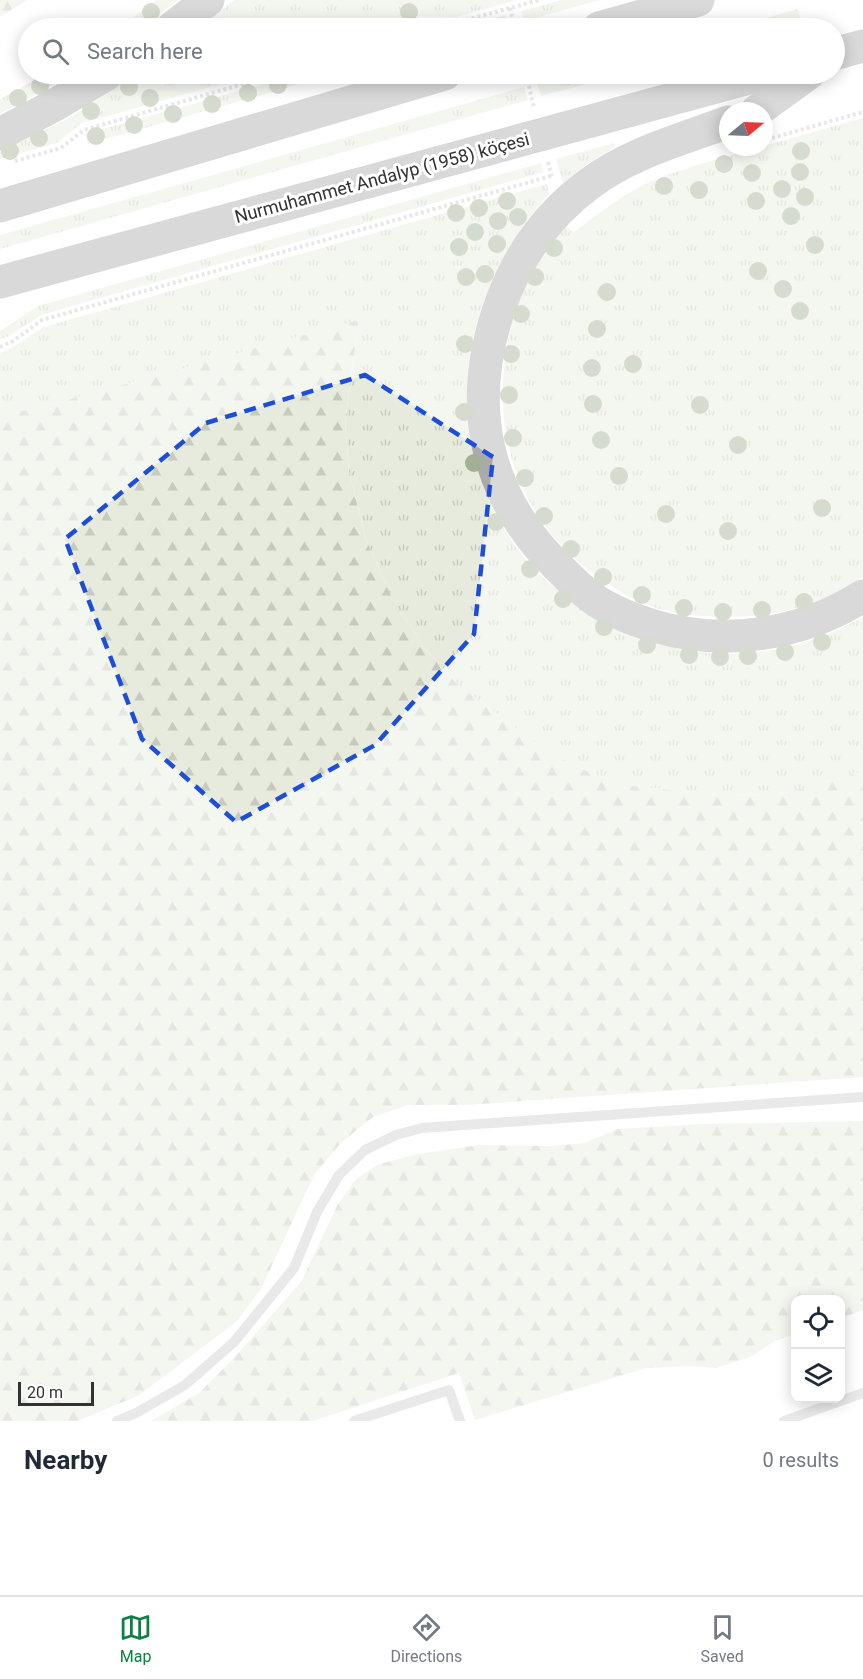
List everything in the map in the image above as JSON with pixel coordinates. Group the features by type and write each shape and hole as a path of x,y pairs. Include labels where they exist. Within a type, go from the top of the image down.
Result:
{"main road":[{"path":"185,18 208,0"},
{"path":"634,18 698,0"},
{"path":"845,51 863,46"},
{"path":"5,148 53,106 90,84"},
{"path":"0,206 412,84"},
{"name":"Nurmuhammet Andalyp (1958) köçesi","path":"0,282 728,84"},
{"path":"769,102 794,84"},
{"path":"719,126 623,162 588,185 537,234 513,272 502,299 486,354 483,406 486,437 493,464 502,491 535,543 546,555 573,582 602,605 639,621 673,632 700,636 756,635 813,622 863,596"}],"lane":[{"path":"117,1421 136,1413 185,1385 234,1342 294,1268 317,1212 339,1175 365,1150 396,1135 422,1128 863,1097"},
{"path":"354,1421 449,1390 459,1421"},
{"path":"784,1421 863,1393"}],"path":[{"path":"473,18 539,0"},
{"path":"510,8 512,18"},
{"path":"5,148 61,148 84,130 243,84"},
{"path":"783,135 863,112"},
{"path":"0,347 13,341 42,320 552,176"}],"highlighted area":[{"path":"365,375 493,457 474,634 375,745 236,822 142,739 65,539 206,423"}],"green space":[{"path":"0,0 27,0 0,17"},
{"path":"157,0 178,0 154,18 132,18"},
{"path":"234,0 517,0 456,17 212,18"},
{"path":"561,0 600,0 535,18 523,18 521,11"},
{"path":"798,9 800,18 767,18"},
{"path":"28,84 54,84 0,114 0,99"},
{"path":"122,84 221,84 82,123 57,143 0,159 0,152 69,118"},
{"path":"264,84 300,84 88,144 85,134"},
{"path":"537,84 586,84 541,96"},
{"path":"524,87 528,100 0,249 0,235"},
{"path":"863,118 863,577 813,603 759,615 721,617 663,610 636,600 618,590 582,565 547,528 529,500 511,457 505,427 504,366 509,336 528,278 542,253 566,226 574,232 624,196 670,174 728,156 773,156 773,143"},
{"path":"614,143 615,147 587,164 563,183 556,159"},
{"path":"541,163 543,172 41,315 0,340 0,331 38,306"},
{"path":"547,184 549,194 528,219 494,275 473,338 468,370 467,403 471,442 484,484 503,527 523,557 555,588 627,634 654,643 696,652 746,654 793,646 840,629 863,617 863,771 781,794 719,795 633,786 596,776 539,746 457,684 425,649 392,598 366,539 349,472 345,422 359,321 0,417 0,353 44,327"},
{"path":"359,320 345,422 349,472 366,539 392,598 425,649 457,684 539,746 596,776 633,786 719,795 781,794 863,771 863,1077 466,1105 408,1105 373,1117 341,1143 314,1175 261,1289 236,1322 138,1396 77,1421 0,1421 0,417"},
{"path":"863,1121 863,1310 845,1317 845,1295 791,1295 791,1335 775,1341 750,1357 716,1368 689,1366 646,1368 475,1420 459,1373 312,1421 151,1421 199,1393 234,1358 301,1282 338,1204 356,1179 377,1165 413,1155 479,1145 553,1146 584,1143 618,1129 704,1124"}]}
